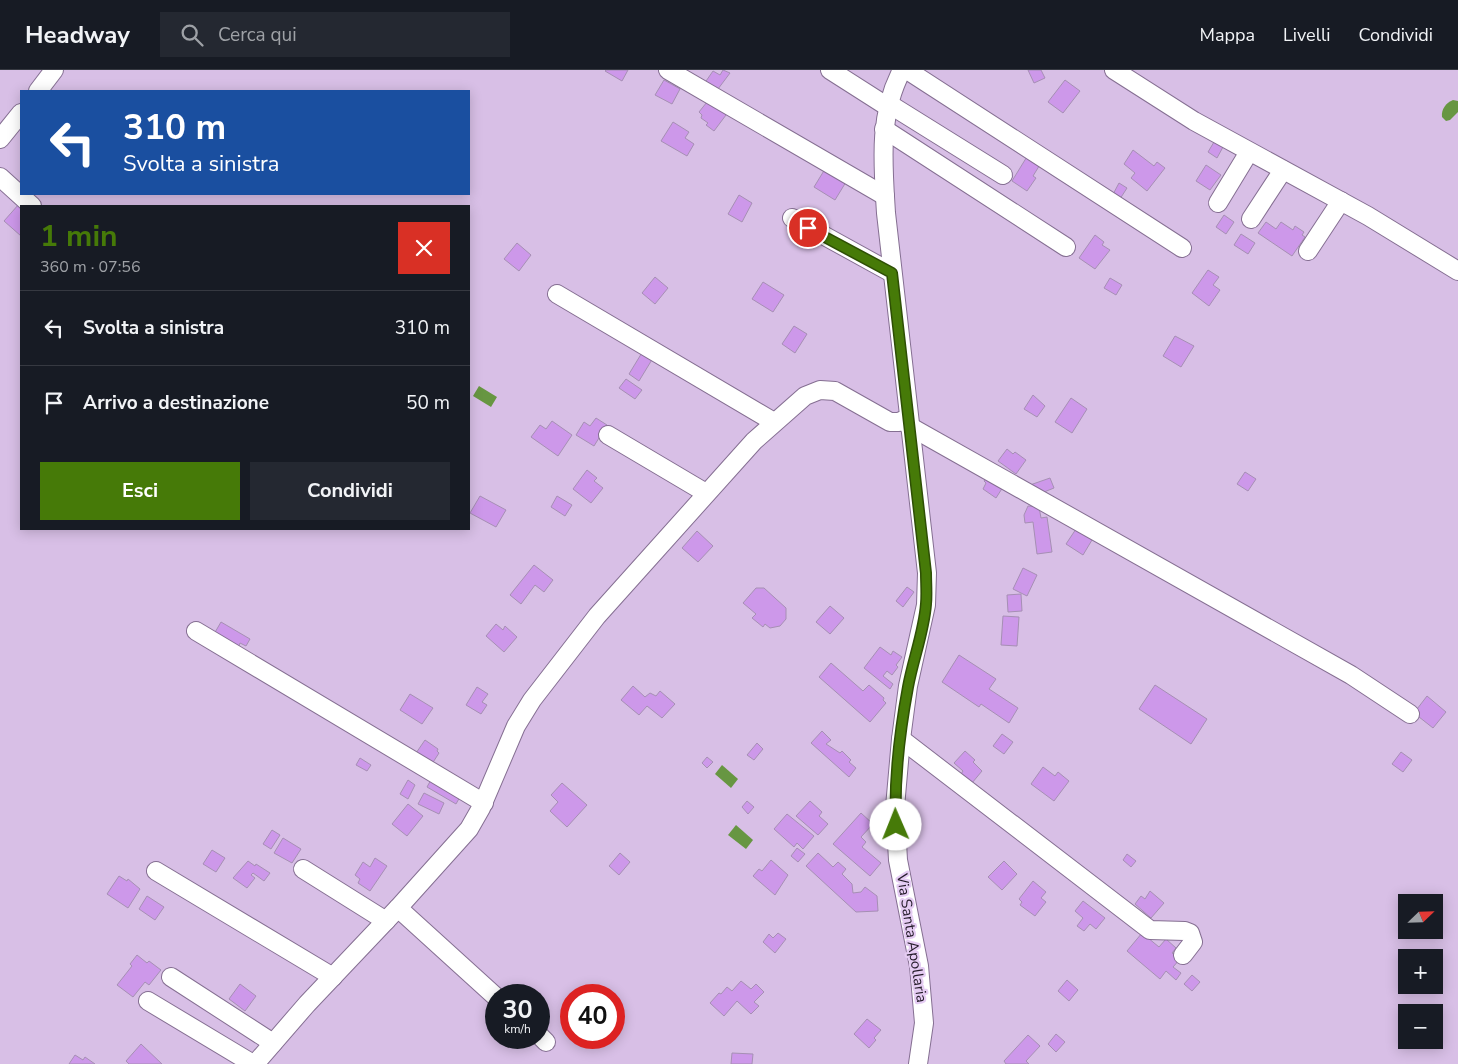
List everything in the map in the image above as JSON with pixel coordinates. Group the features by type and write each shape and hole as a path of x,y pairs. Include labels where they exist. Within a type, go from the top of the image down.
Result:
{"street":[{"path":"39,90 54,70"},
{"path":"668,70 885,196"},
{"path":"830,70 1003,175"},
{"name":"Via Santa Apollaria","path":"902,70 889,105 883,146 885,196 892,273 926,573 926,605 921,636 908,686 895,807 898,860 919,966 924,1023 918,1064"},
{"path":"907,70 1182,248"},
{"path":"1114,70 1194,121 1341,202 1458,271"},
{"path":"0,139 20,114"},
{"path":"884,129 1066,247"},
{"path":"1218,202 1249,152"},
{"path":"1252,219 1283,170"},
{"path":"0,177 31,205"},
{"path":"1308,251 1341,202"},
{"path":"792,218 892,273"},
{"path":"557,294 774,422"},
{"path":"148,1001 254,1064 469,829 484,803 516,726 532,700 597,616 706,493 774,422 808,394 824,389 835,391 890,422 909,422 1351,676 1410,714"},
{"path":"608,435 706,493"},
{"path":"196,631 484,803"},
{"path":"901,739 1150,930 1184,931 1190,933 1193,942 1183,955"},
{"path":"304,869 386,921"},
{"path":"156,871 333,977"},
{"path":"398,908 485,987"},
{"path":"171,977 274,1043"}],"shaded area":[{"path":"1453,100 1458,101 1458,112 1450,120 1446,121 1442,117 1442,111"},
{"path":"479,386 497,397 491,407 473,396"},
{"path":"722,765 738,779 731,788 715,774"},
{"path":"736,825 753,840 746,849 728,835"}],"building":[{"path":"606,70 628,70 622,81"},
{"path":"723,70 730,73 715,93 704,84 713,71 720,75"},
{"path":"1028,70 1041,70 1045,78 1034,83"},
{"path":"664,80 680,89 672,104 655,95"},
{"path":"1065,80 1080,91 1063,113 1048,102"},
{"path":"707,102 729,111 714,131 706,125 708,123 701,118 702,115 699,112"},
{"path":"673,122 689,132 685,138 694,144 687,156 661,141"},
{"path":"1214,142 1223,147 1217,158 1208,152"},
{"path":"1133,150 1154,166 1157,162 1165,168 1147,191 1131,178 1135,173 1124,164"},
{"path":"1028,155 1041,163 1033,176 1036,178 1027,191 1012,181"},
{"path":"1206,165 1221,175 1210,190 1196,181"},
{"path":"825,169 846,182 835,200 814,187"},
{"path":"1119,183 1127,188 1118,202 1111,198"},
{"path":"739,195 752,203 742,222 728,214"},
{"path":"19,204 20,235 4,221"},
{"path":"1224,215 1234,222 1226,234 1216,227"},
{"path":"1266,222 1276,229 1281,222 1293,230 1295,226 1304,232 1302,235 1305,237 1292,256 1258,233"},
{"path":"1241,234 1255,243 1248,254 1234,245"},
{"path":"1095,235 1104,242 1102,245 1110,250 1095,269 1079,258"},
{"path":"517,243 531,255 519,271 504,259"},
{"path":"1208,270 1219,277 1213,285 1220,290 1209,306 1192,293"},
{"path":"655,277 668,288 655,304 642,293"},
{"path":"1110,278 1122,285 1116,295 1104,288"},
{"path":"763,282 784,295 773,312 752,299"},
{"path":"794,326 807,334 795,353 782,344"},
{"path":"1175,336 1194,346 1181,367 1163,356"},
{"path":"643,351 653,358 639,381 629,374"},
{"path":"626,379 642,390 635,399 619,388"},
{"path":"1033,395 1045,406 1037,417 1024,409"},
{"path":"1071,398 1087,409 1072,433 1055,422"},
{"path":"596,418 607,425 594,446 576,435 584,422 590,426"},
{"path":"552,421 572,435 558,456 531,437 540,425 546,429"},
{"path":"1007,449 1026,460 1016,474 998,461"},
{"path":"587,470 597,478 594,481 603,488 591,503 573,489"},
{"path":"1245,472 1256,479 1248,491 1237,484"},
{"path":"987,477 1003,487 996,498 983,489 986,483 984,481"},
{"path":"1050,478 1054,488 1034,496 1030,485"},
{"path":"480,496 506,510 496,527 470,513"},
{"path":"557,496 572,505 565,516 551,507"},
{"path":"1028,506 1039,507 1041,518 1047,517 1052,552 1037,554 1033,522 1025,523 1024,515"},
{"path":"1076,529 1092,540 1083,555 1066,544"},
{"path":"697,531 713,546 698,562 682,548"},
{"path":"534,565 553,580 544,592 535,585 521,604 510,595"},
{"path":"1023,568 1037,575 1027,596 1013,589"},
{"path":"907,587 914,592 903,607 896,601"},
{"path":"756,588 764,588 786,608 786,619 780,626 770,628 765,624 763,627 752,618 756,614 743,603"},
{"path":"1021,594 1022,611 1008,612 1007,595"},
{"path":"830,606 844,618 830,634 816,622"},
{"path":"1003,616 1019,617 1017,646 1001,645"},
{"path":"221,622 250,639 246,646 240,643 238,648 214,634"},
{"path":"496,624 503,630 505,626 517,637 504,652 486,636"},
{"path":"880,647 891,655 893,651 902,657 892,675 887,671 883,676 893,684 890,689 864,668"},
{"path":"959,655 996,679 989,689 1018,708 1009,723 981,704 979,707 942,682"},
{"path":"831,663 863,691 869,685 884,698 883,700 886,703 870,722 819,677"},
{"path":"1155,685 1207,719 1191,744 1139,709"},
{"path":"633,686 645,697 650,693 656,696 660,691 675,704 662,718 647,706 639,715 621,700"},
{"path":"477,687 488,694 482,702 487,705 481,714 466,705"},
{"path":"410,694 433,708 422,724 400,710"},
{"path":"1427,696 1446,712 1433,728 1414,713"},
{"path":"822,731 831,740 826,744 840,753 842,751 851,760 849,762 856,768 849,777 811,743"},
{"path":"1002,734 1013,742 1004,754 993,746"},
{"path":"425,740 438,749 439,753 430,767 414,756"},
{"path":"757,743 763,749 754,760 747,755"},
{"path":"965,751 975,760 973,762 982,771 972,783 961,774 963,771 954,763"},
{"path":"1401,752 1412,760 1403,772 1392,764"},
{"path":"707,757 713,762 707,768 702,763"},
{"path":"360,758 371,765 367,771 356,765"},
{"path":"1043,767 1055,776 1058,772 1069,781 1054,801 1031,784"},
{"path":"432,778 461,795 456,804 427,787"},
{"path":"408,780 415,785 408,799 400,794"},
{"path":"562,783 587,805 567,827 550,811 558,802 551,795"},
{"path":"424,793 444,803 439,814 418,804"},
{"path":"747,801 754,807 748,814 742,807"},
{"path":"810,801 822,812 819,816 828,824 818,835 796,816"},
{"path":"408,804 423,816 407,836 392,824"},
{"path":"861,813 873,824 861,837 866,842 862,847 881,863 870,876 833,844"},
{"path":"787,814 814,836 803,849 797,843 794,847 774,829"},
{"path":"272,830 280,835 271,849 263,844"},
{"path":"283,838 301,849 292,863 274,853"},
{"path":"797,848 805,854 798,862 791,856"},
{"path":"212,850 225,858 216,872 203,864"},
{"path":"620,853 630,862 619,875 609,866"},
{"path":"818,853 833,867 838,862 846,869 842,874 852,884 853,893 861,892 865,887 877,896 878,911 856,912 806,866"},
{"path":"1127,854 1136,861 1131,867 1123,860"},
{"path":"375,858 387,866 370,891 358,883 360,879 355,875 363,862 370,867"},
{"path":"771,860 788,875 775,895 753,876 759,869 762,871"},
{"path":"248,861 270,873 264,881 253,873 251,875 255,878 247,888 233,878"},
{"path":"1004,861 1017,874 1002,890 988,877"},
{"path":"119,876 127,881 128,879 140,889 128,908 107,894"},
{"path":"1033,881 1046,892 1041,898 1046,902 1035,916 1020,905 1022,902 1019,899"},
{"path":"1150,891 1164,903 1151,918 1135,904 1141,896 1145,899"},
{"path":"147,896 164,907 155,920 139,909"},
{"path":"1083,901 1105,918 1096,929 1090,924 1084,931 1077,926 1083,918 1075,911"},
{"path":"778,933 786,939 775,953 763,942 769,934 773,938"},
{"path":"1142,933 1159,947 1166,939 1176,948 1172,953 1180,959 1173,967 1181,973 1176,980 1166,971 1160,979 1127,951"},
{"path":"137,955 161,970 149,985 145,982 133,997 117,985 132,966 130,964"},
{"path":"1192,975 1200,982 1192,991 1184,984"},
{"path":"1067,980 1078,990 1069,1001 1058,991"},
{"path":"741,981 751,989 756,984 764,992 754,1002 759,1006 751,1014 737,1001 724,1016 710,1003 727,987 732,991"},
{"path":"240,984 256,996 245,1011 229,999"},
{"path":"867,1019 881,1030 869,1048 854,1034"},
{"path":"1056,1034 1065,1042 1056,1052 1048,1044"},
{"path":"1028,1035 1040,1046 1026,1061 1029,1064 1006,1064 1004,1061"},
{"path":"141,1044 162,1064 129,1064 126,1061"},
{"path":"732,1053 753,1054 752,1064 731,1064"},
{"path":"75,1055 83,1060 85,1057 95,1064 69,1064"}],"route":[{"path":"808,228 892,273 926,573 926,605 921,636 908,686 901,739 895,807 896,825"}]}
